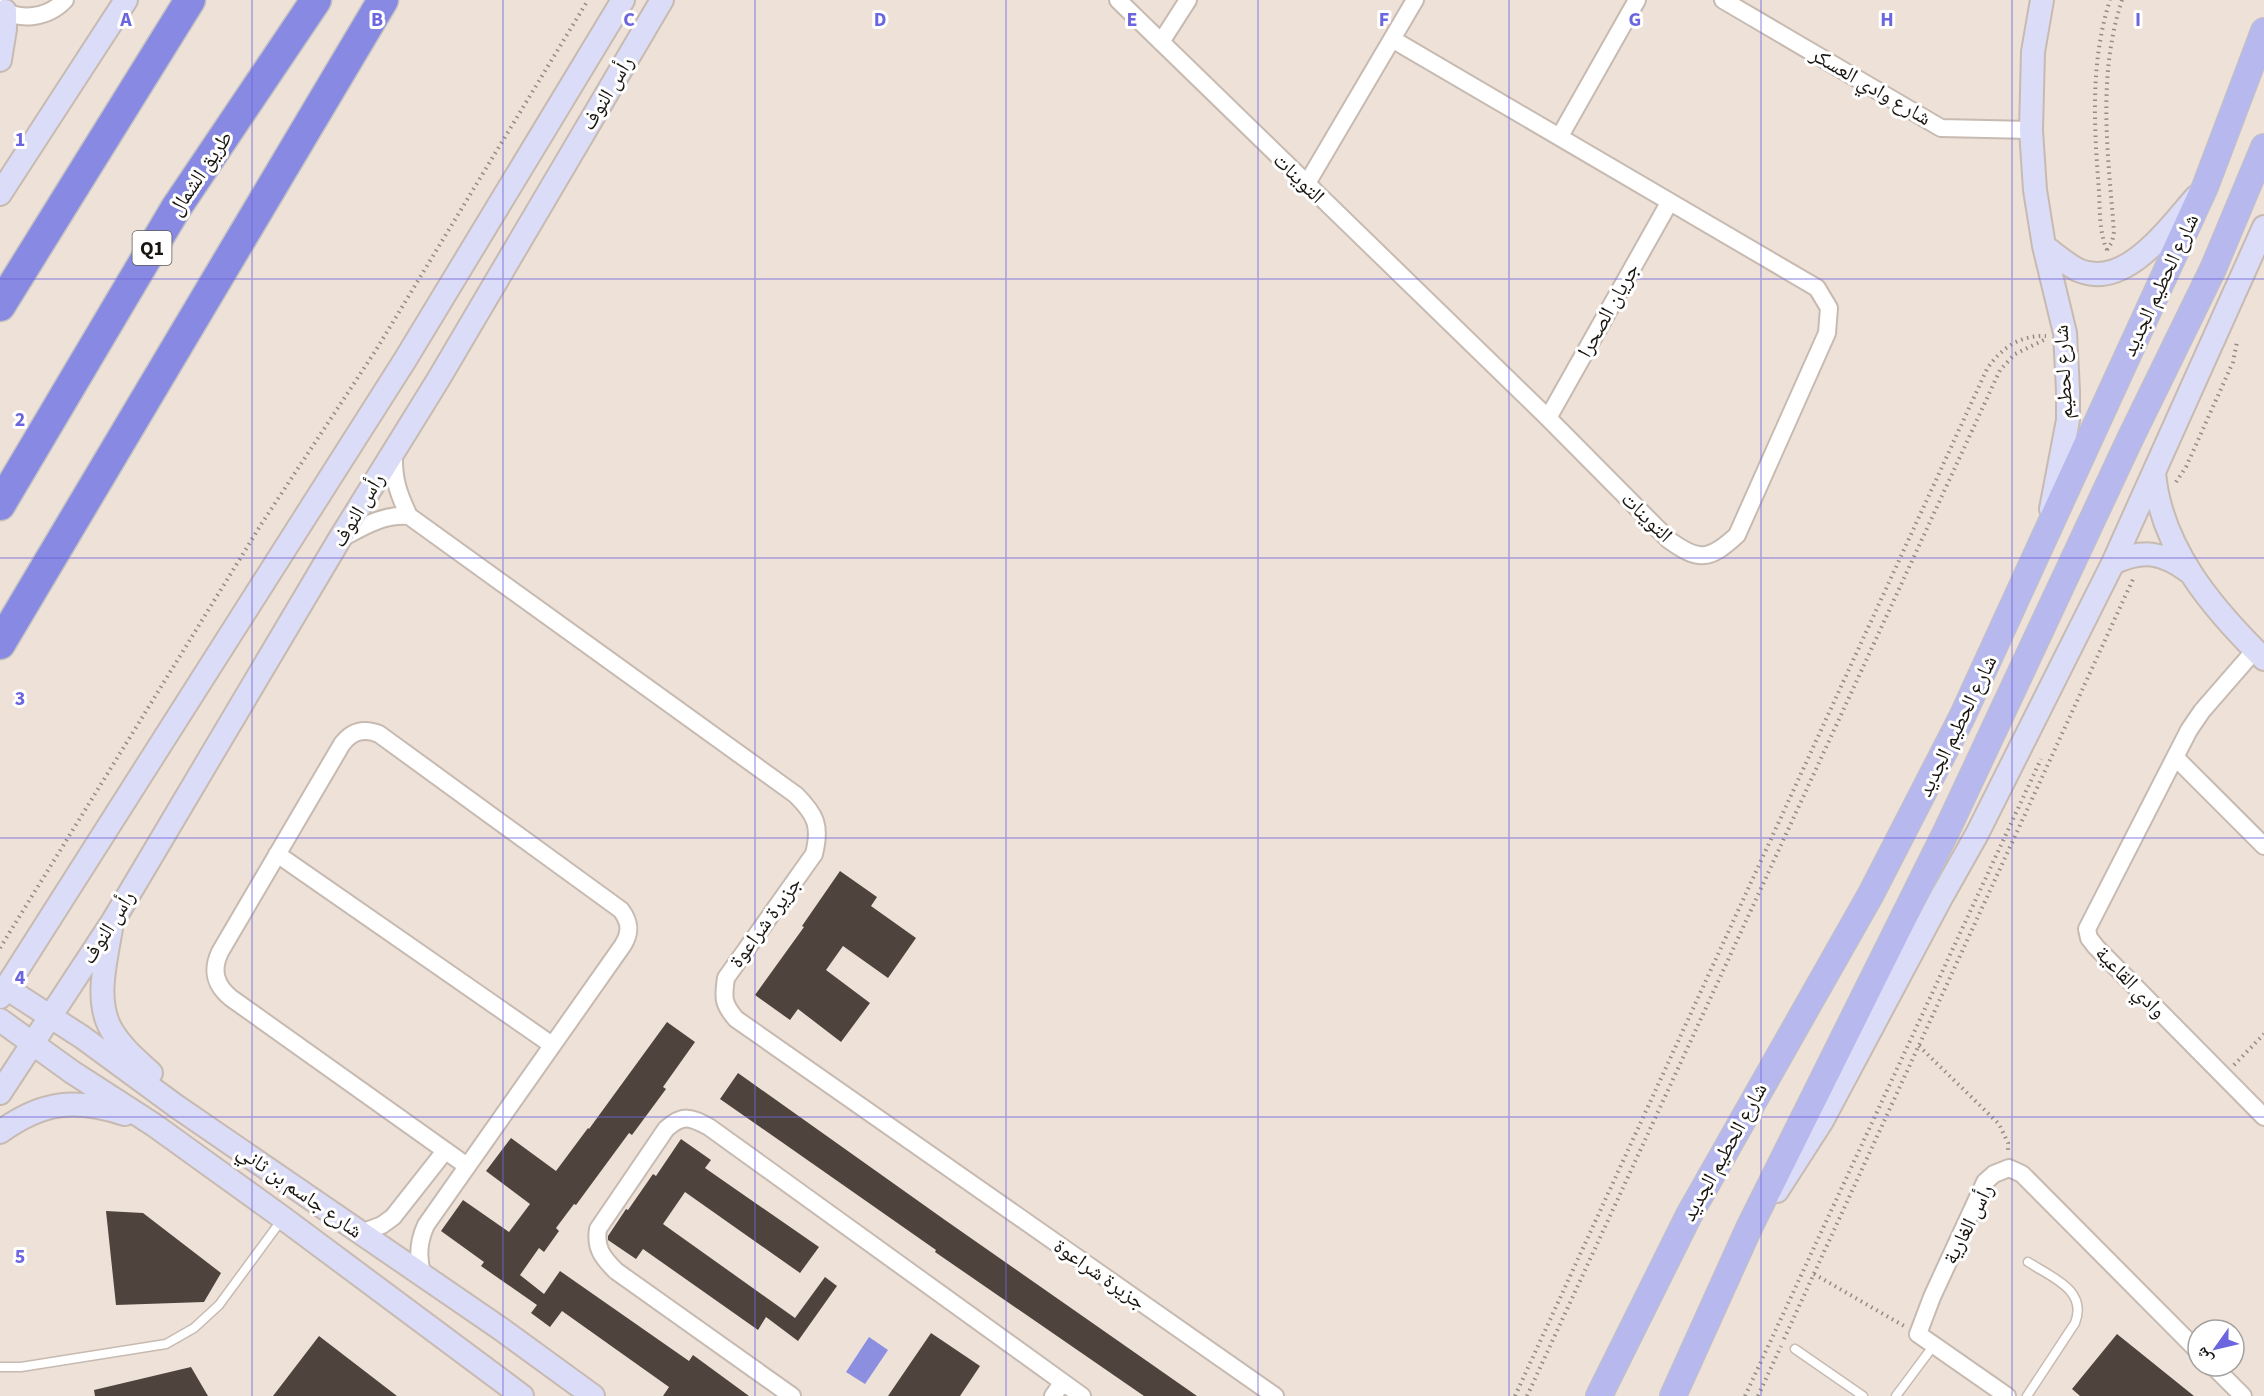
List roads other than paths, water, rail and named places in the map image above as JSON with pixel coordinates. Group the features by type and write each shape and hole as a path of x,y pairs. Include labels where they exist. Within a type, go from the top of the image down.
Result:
{"highway":[{"path":"0,306 190,0"},
{"name":"طريق الشمال","path":"0,505 176,208 316,0"},
{"path":"0,644 382,0"}],"main road":[{"name":"شارع الحطيم الجديد","path":"1599,1396 1694,1205 1851,930 1962,717 2205,187 2264,31"},
{"name":"شارع الحطيم الجديد","path":"1673,1396 1749,1228 1947,830 2130,439 2213,268 2264,147"}],"street":[{"path":"0,60 5,29 2,10 20,16 36,16 50,11 65,0"},
{"path":"0,194 126,0"},
{"name":"رأس النوف","path":"3,992 405,360 623,0"},
{"name":"رأس النوف","path":"0,1093 112,921 662,0"},
{"name":"التوينات","path":"1118,0 1548,418 1669,540 1687,553 1706,557 1722,549 1737,535 1827,333 1829,308 1816,288 1392,39"},
{"path":"1161,42 1188,0"},
{"path":"1306,185 1415,0"},
{"path":"1560,136 1637,0"},
{"name":"شارع وادي العسكر","path":"1723,0 1941,128 2031,130"},
{"name":"شارع لحطيم","path":"2042,0 2033,52 2031,130 2035,190 2044,246 2065,333 2068,410 2046,535"},
{"path":"2044,246 2078,270 2093,274 2106,274 2121,269 2139,258 2162,236 2205,187"},
{"name":"جريان الصحرا","path":"1548,418 1669,202"},
{"path":"1749,1228 1800,1158 1822,1121 1977,834 2113,563 2161,480 2264,227"},
{"path":"339,540 376,520 393,515 409,516 398,493 393,474 394,451"},
{"path":"2161,480 2159,504 2166,526 2189,572"},
{"name":"جزيرة شراعوة","path":"409,516 786,788 809,808 817,823 818,838 814,854 726,978 723,998 728,1010 736,1020 1275,1396"},
{"path":"2113,563 2137,554 2156,554 2172,559 2189,572 2260,654"},
{"name":"وادي القاعية","path":"2260,654 2202,711 2189,730 2087,929 2089,938 2096,947 2264,1117"},
{"path":"423,1276 418,1255 422,1235 467,1166 627,939 629,931 626,916 621,910 379,734 365,731 352,734 346,738 220,952 215,969 219,986 231,998 467,1166"},
{"path":"2176,758 2264,846"},
{"path":"278,854 552,1045"},
{"path":"112,921 103,1002 111,1030 125,1048 150,1072 177,1106"},
{"name":"شارع جاسم بن ثاني","path":"3,992 82,1037 177,1106 593,1396"},
{"name":"شارع جاسم بن ثاني","path":"0,1020 154,1125 284,1218 522,1396"},
{"path":"0,1132 17,1120 57,1104 77,1104 111,1109 154,1125"},
{"path":"792,1396 616,1271 599,1252 596,1241 598,1228 666,1128 674,1121 682,1118 694,1119 709,1127 1058,1389 1082,1396"},
{"path":"361,1233 382,1225 393,1217 445,1151"},
{"name":"رأس الغارية","path":"1934,1345 1918,1334 1932,1297 1985,1182 1994,1174 2009,1168 2022,1174 2186,1339"},
{"path":"1934,1345 2007,1396"},
{"path":"2225,1378 2243,1396"}],"lane":[{"path":"0,1367 21,1367 166,1344 194,1328 219,1305 284,1218"},
{"path":"2027,1396 2079,1314 2079,1304 2075,1294 2028,1262"},
{"path":"1896,1396 1934,1345"},
{"path":"1796,1349 1863,1396"}],"water":[{"path":"869,1337 888,1350 865,1384 846,1372"}]}
